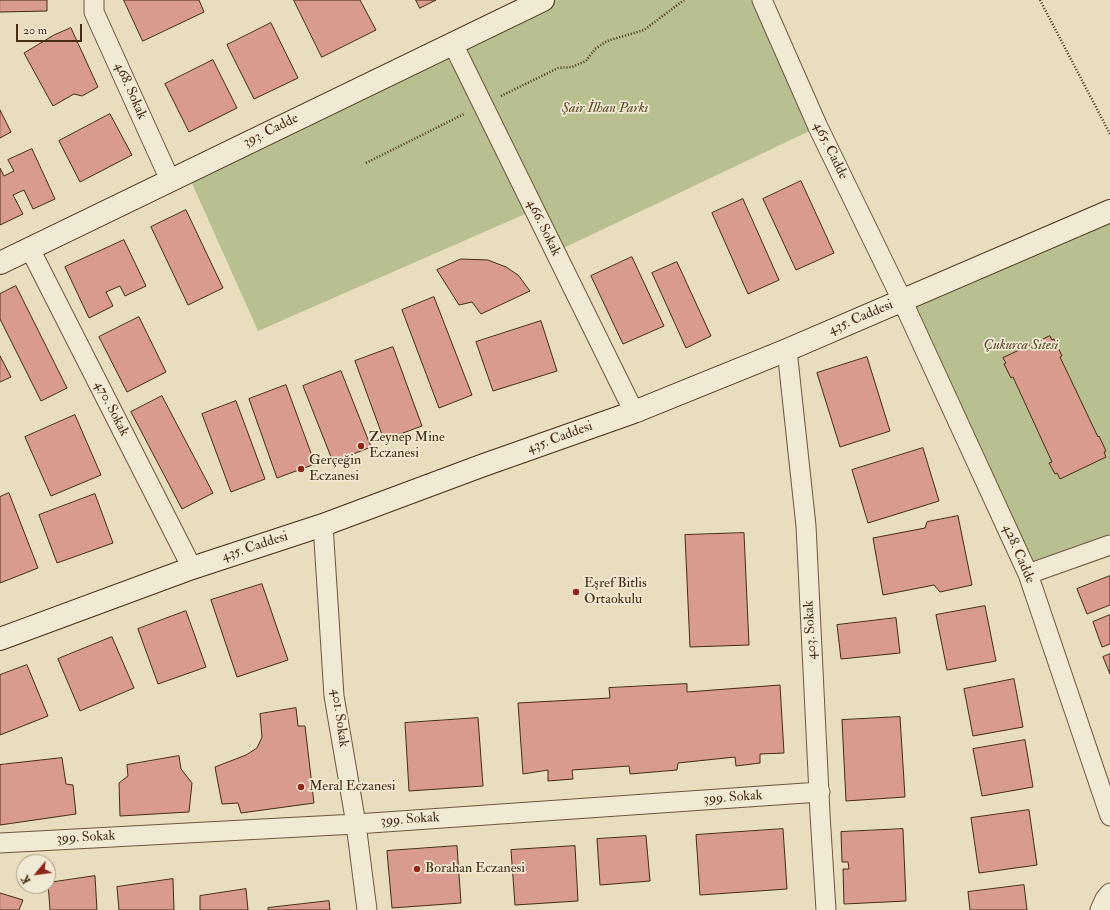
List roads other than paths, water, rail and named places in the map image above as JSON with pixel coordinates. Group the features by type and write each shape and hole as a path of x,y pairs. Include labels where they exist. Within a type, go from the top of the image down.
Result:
{"street":[{"name":"468. Sokak","path":"94,0 94,12 170,180"},
{"name":"393. Cadde","path":"0,263 543,0"},
{"name":"465. Cadde","path":"762,0 818,127 902,300"},
{"name":"466. Sokak","path":"452,44 634,412"},
{"name":"435. Caddesi","path":"0,639 192,568 323,525 481,466 634,412 787,350 1110,211"},
{"name":"470. Sokak","path":"30,249 192,568"},
{"name":"428. Cadde","path":"902,300 1028,574 1110,816"},
{"name":"403. Sokak","path":"787,350 806,526 826,910"},
{"name":"401. Sokak","path":"323,525 334,696 356,824 367,910"},
{"path":"1028,574 1110,545"},
{"name":"399. Sokak","path":"0,843 356,824 820,792"},
{"path":"1100,910 1110,892"}],"place":[{"name":"Zeynep Mine Eczanesi","path":"361,446"},
{"name":"Gerçeğin Eczanesi","path":"301,469"},
{"name":"Eşref Bitlis Ortaokulu","path":"576,592"},
{"name":"Meral Eczanesi","path":"301,787"},
{"name":"Borahan Eczanesi","path":"417,869"}],"park label":[{"name":"Şair İlhan Parkı","path":"605,109"},
{"name":"Çukurca Sitesi","path":"1021,346"}]}
